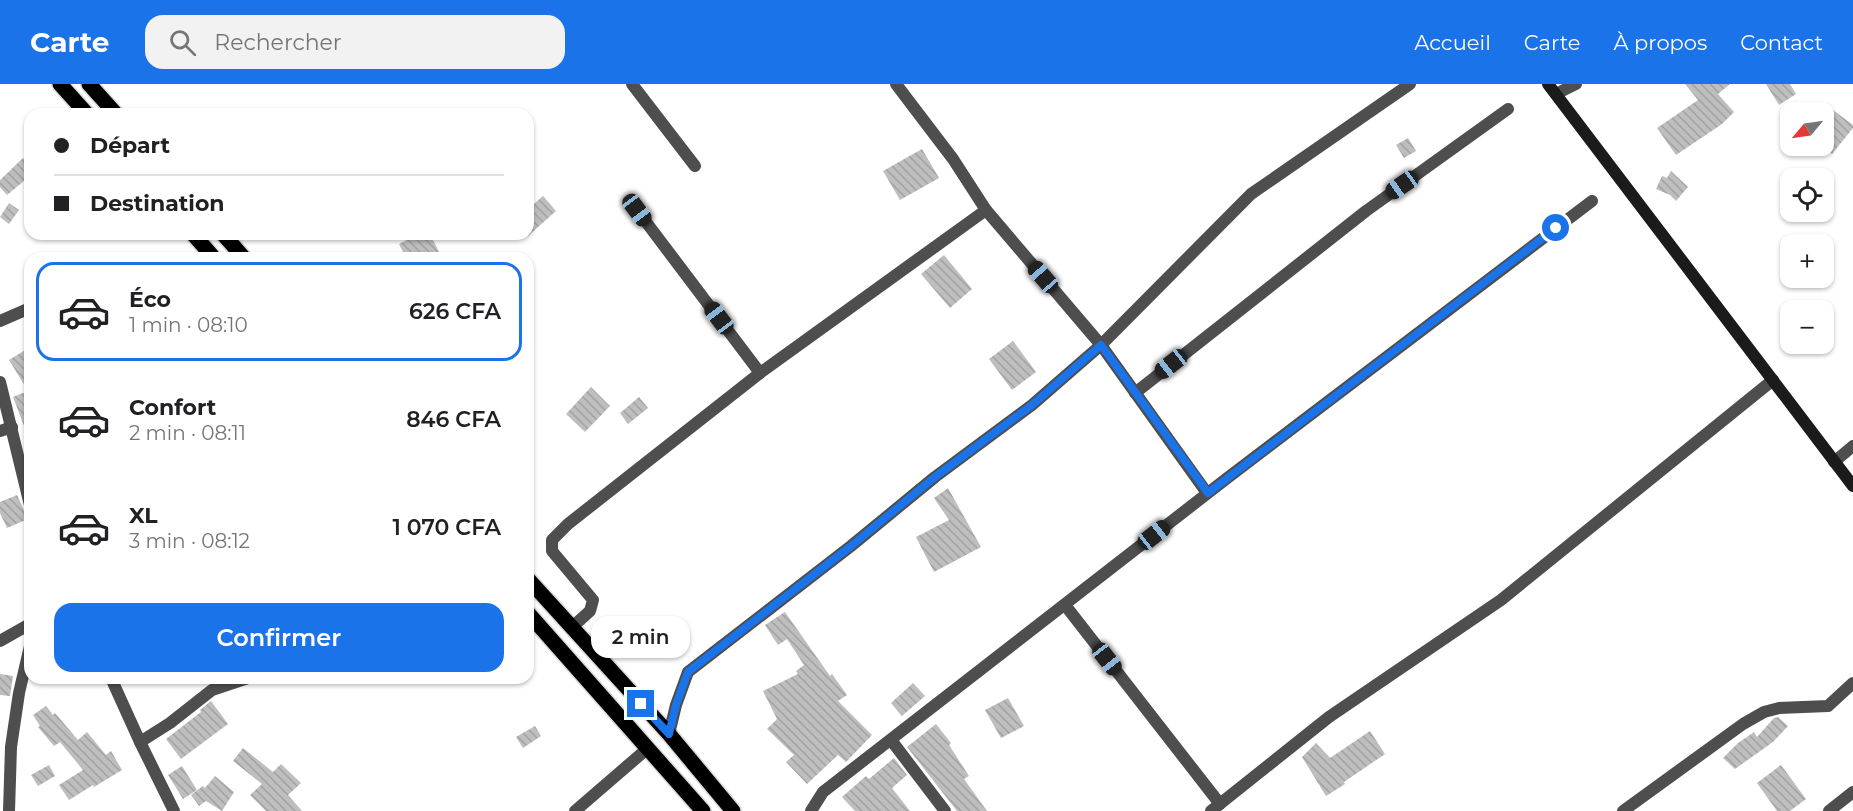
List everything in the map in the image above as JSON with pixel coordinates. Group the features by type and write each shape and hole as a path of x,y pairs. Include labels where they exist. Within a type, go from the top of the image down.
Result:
{"main road":[{"path":"60,84 82,108"},
{"path":"89,84 111,108"},
{"path":"198,240 209,252"},
{"path":"228,240 239,252"},
{"path":"534,586 669,734 733,811"},
{"path":"534,620 703,811"}],"street":[{"path":"632,84 695,166"},
{"path":"896,84 953,159 986,210 1101,345 1208,493"},
{"path":"669,734 676,705 688,672 851,546 935,477 1032,405 1101,345 1251,194 1410,84"},
{"path":"1548,84 1853,486"},
{"path":"1556,94 1576,84"},
{"path":"1135,393 1366,211 1508,109"},
{"path":"811,811 823,792 1208,493 1592,201"},
{"path":"637,210 760,372"},
{"path":"571,628 590,611 592,600 552,551 552,540 568,524 760,372 986,210"},
{"path":"0,321 24,311"},
{"path":"1065,605 1216,807 1329,717 1501,600 1773,380"},
{"path":"0,382 6,429 24,486"},
{"path":"1834,462 1853,446"},
{"path":"0,641 24,627"},
{"path":"9,811 5,747 24,672"},
{"path":"1623,811 1712,746 1764,712 1779,708 1828,706 1853,683"},
{"path":"114,684 174,811"},
{"path":"140,742 170,723 212,690 230,684"},
{"path":"891,741 945,811"},
{"path":"575,811 648,748"},
{"path":"1829,811 1853,792"}],"building":[{"path":"1685,84 1730,84 1718,94 1734,112 1722,124 1676,155 1657,128 1698,100"},
{"path":"1766,84 1790,84 1796,94 1780,102 1779,105"},
{"path":"1834,111 1853,125 1834,152"},
{"path":"1408,138 1416,151 1404,158 1396,145"},
{"path":"922,149 939,178 900,200 883,171"},
{"path":"24,159 24,181 7,195 0,187 0,180"},
{"path":"1671,171 1688,187 1676,201 1670,195 1656,189 1662,176 1667,178"},
{"path":"543,196 556,211 534,231 534,204"},
{"path":"9,203 19,210 9,224 0,217"},
{"path":"407,240 433,240 439,252 403,252 399,244"},
{"path":"944,255 972,289 950,308 921,274"},
{"path":"1013,341 1036,372 1012,390 989,359"},
{"path":"24,351 24,384 9,360"},
{"path":"591,387 610,406 585,432 566,414"},
{"path":"24,393 24,426 13,397"},
{"path":"639,397 648,408 628,424 620,413"},
{"path":"948,488 981,547 934,572 916,537 949,520 934,498"},
{"path":"17,495 24,510 24,521 7,528 0,513 0,502"},
{"path":"785,612 830,676 832,674 847,695 838,701 872,735 846,762 838,755 807,784 786,762 794,755 767,729 777,719 763,691 798,674 796,671 804,665 787,639 778,645 765,625"},
{"path":"0,674 13,676 10,696 0,695"},
{"path":"913,683 925,696 902,716 891,703"},
{"path":"1008,698 1024,726 1001,738 985,710"},
{"path":"211,701 228,724 181,759 166,739 201,712 200,710"},
{"path":"46,706 78,740 87,732 106,755 111,751 122,770 69,800 59,785 83,770 60,742 54,746 38,727 40,726 33,715"},
{"path":"1778,717 1788,726 1773,742 1735,769 1723,758 1738,743 1754,732 1757,737 1774,718"},
{"path":"936,724 951,743 949,745 969,776 964,779 987,811 957,811 907,747"},
{"path":"535,726 541,736 523,748 516,737"},
{"path":"1370,731 1385,754 1326,796 1302,757 1316,743 1330,758"},
{"path":"243,748 273,772 281,764 301,783 288,795 302,811 266,811 250,795 262,784 233,761"},
{"path":"894,758 907,775 892,788 910,811 855,811 842,797 866,776 869,779"},
{"path":"49,765 55,776 38,786 31,775"},
{"path":"1781,765 1806,799 1790,811 1777,811 1757,783"},
{"path":"182,766 197,790 183,799 168,775"},
{"path":"215,776 234,792 222,811 206,801 199,806 191,795 203,786 205,788"}],"route":[{"path":"641,704 669,734 676,705 688,672 851,546 935,477 1032,405 1101,345 1208,493 1556,228"}]}
